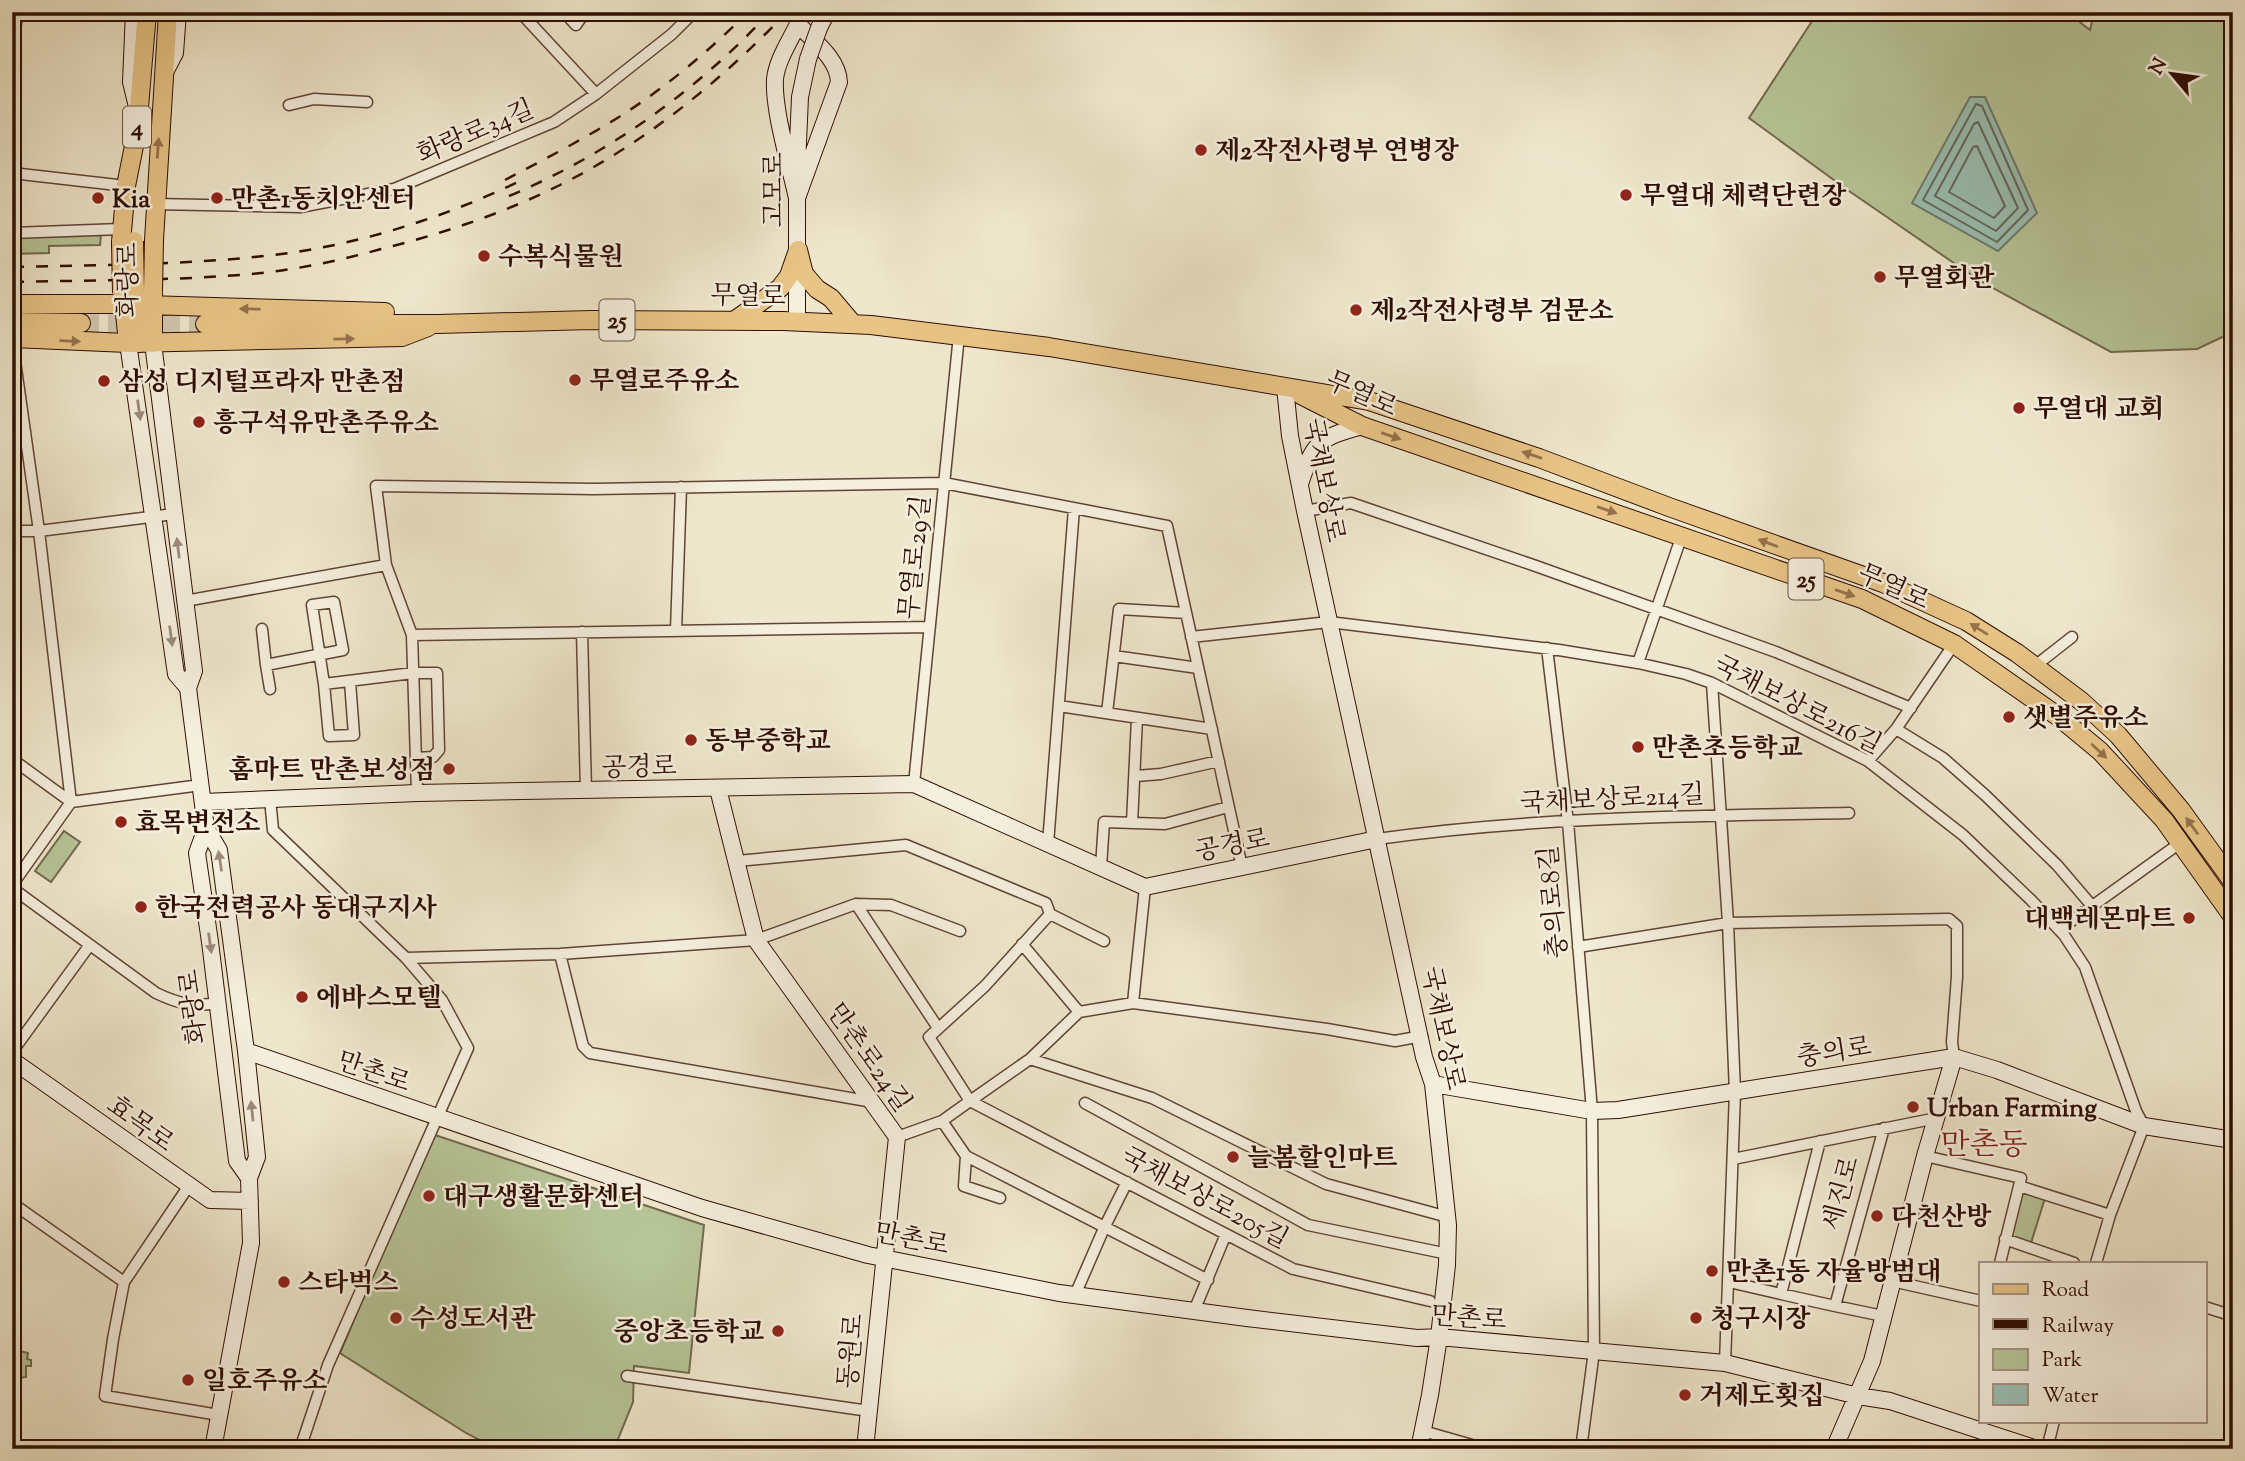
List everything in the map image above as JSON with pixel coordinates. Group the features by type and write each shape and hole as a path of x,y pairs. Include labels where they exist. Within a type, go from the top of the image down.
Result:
{"main road":[{"path":"134,12 131,82 138,112"},
{"name":"4","path":"125,194 136,131 147,12"},
{"name":"화랑로","path":"168,12 154,204 154,240 137,298 140,343 173,514 194,671 188,688 206,828 219,850 246,1051 257,1157 249,1178 251,1243 213,1449"},
{"path":"163,74 175,53 178,12"},
{"name":"고모로","path":"797,322 800,97 808,59 827,12"},
{"path":"797,22 839,71 839,82 797,198 779,114 775,78 797,22"},
{"name":"화랑로","path":"125,194 134,217 126,237 137,298 154,517 176,674 188,688"},
{"path":"734,321 780,288 789,276 798,250"},
{"path":"798,250 804,274 817,289 831,298 853,324"},
{"path":"12,303 137,298 421,313 438,324"},
{"name":"무열로","path":"205,324 438,324 591,320 853,324 1049,347 1369,401 1539,458 1883,583 1966,621 2035,666 2081,701 2118,735 2181,810 2233,881"},
{"path":"12,323 81,323"},
{"path":"12,339 140,343 402,337 438,324"},
{"name":"무열로","path":"1285,387 1362,426 1861,598 1954,644 2059,717 2100,751 2164,820 2233,917"},
{"name":"국채보상로","path":"1285,387 1290,436 1305,512 1422,1036 1424,1057 1433,1084 1448,1217 1448,1254 1439,1337 1419,1449"},
{"path":"1300,486 1315,446 1338,432 1362,426"},
{"path":"2014,686 2035,666"},
{"name":"공경로","path":"203,802 417,793 914,784 1145,887 1377,839"},
{"name":"만촌로24길","path":"718,789 756,940 897,1138 883,1258"},
{"name":"화랑로","path":"206,828 197,853 237,1161 249,1178"},
{"name":"만촌로","path":"246,1051 702,1208 868,1255 1075,1295 1194,1311 1417,1338 1439,1337 1725,1363 1858,1396 1890,1401 2037,1449"},
{"path":"1834,1449 1872,1361 1925,1156 1954,1057"},
{"name":"충의로","path":"1433,1084 1592,1111 1618,1110 1954,1057 1997,1069 2144,1126 2233,1140"},
{"name":"효목로","path":"12,1060 188,1187 210,1200 250,1201"},
{"name":"동원로","path":"865,1449 883,1258"}],"street":[{"path":"12,63 17,12"},
{"path":"520,12 596,94"},
{"path":"564,12 576,25 585,12"},
{"name":"화랑로34길","path":"154,204 300,207 394,189 554,122 596,94 672,34 687,15"},
{"path":"289,105 314,99 367,102"},
{"path":"12,173 125,194"},
{"path":"12,233 126,237"},
{"name":"무열로29길","path":"914,784 959,335"},
{"path":"12,339 39,531 71,803 12,886 135,980 172,1001 195,1006 218,1003"},
{"path":"417,793 412,635 386,565 376,486 594,489 944,483 1167,526 1242,867"},
{"path":"676,631 681,487"},
{"path":"1305,512 1351,503 1776,652 1911,708"},
{"path":"1048,844 1074,508"},
{"path":"12,531 39,531 173,514"},
{"path":"1638,663 1682,535"},
{"path":"185,601 386,565"},
{"path":"266,665 319,653 343,650 334,602 312,606 319,653 324,684 329,736 354,735 350,682"},
{"path":"1107,713 1119,609 1186,613"},
{"path":"1191,637 1329,622"},
{"name":"국채보상로216길","path":"1329,622 1547,648 1686,674 1712,682 1868,761 1963,835 2059,929 2085,967 2136,1111 2144,1126"},
{"path":"412,635 930,627"},
{"path":"262,629 270,689"},
{"path":"582,632 586,791"},
{"path":"2035,666 2072,637"},
{"path":"1868,761 1896,729 1954,644"},
{"name":"충의로8길","path":"1547,648 1568,821 1592,1111 1594,1351"},
{"path":"1114,656 1198,668"},
{"path":"324,684 413,673 436,673 439,750 433,757 416,758"},
{"path":"1712,682 1722,815 1735,1092 1725,1363"},
{"path":"1059,706 1212,729"},
{"path":"1132,823 1137,718"},
{"path":"1896,729 1943,758 1985,795 2057,865 2092,906"},
{"path":"12,760 71,803 201,785"},
{"path":"1136,776 1161,774 1219,761"},
{"path":"270,799 273,830 407,958 442,1000 468,1048 328,1365 300,1449"},
{"path":"1101,867 1104,822 1165,824 1228,807"},
{"name":"국채보상로214길","path":"1377,839 1568,821 1849,813"},
{"path":"2059,929 2180,843"},
{"path":"737,862 906,845 1046,904 1050,914 1104,941"},
{"path":"1133,1003 1145,887"},
{"path":"407,958 560,954 756,940 856,904 891,905 960,931"},
{"path":"856,904 938,1028"},
{"path":"970,1101 929,1037 985,986 1050,914"},
{"path":"1578,947 1728,923 1949,919 1957,926 1957,976 1952,1042 1954,1057"},
{"path":"1022,944 1079,1012"},
{"path":"12,1052 89,946"},
{"path":"560,954 583,1046 590,1054 873,1102"},
{"path":"897,1138 942,1121 1030,1059 1079,1012 1133,1003 1327,1029 1395,1041 1422,1036"},
{"path":"1030,1059 1152,1098 1326,1184 1448,1217"},
{"name":"국채보상로205길","path":"970,1101 1293,1269 1430,1301"},
{"path":"1085,1103 1308,1225 1448,1254"},
{"name":"세진로","path":"1733,1159 1937,1118"},
{"path":"942,1121 966,1156 1208,1280"},
{"path":"2096,1262 2109,1215 2144,1126"},
{"name":"세진로","path":"1835,1306 1884,1128"},
{"path":"1780,1294 1820,1141"},
{"path":"966,1156 964,1186 1000,1198"},
{"path":"1925,1156 2020,1182 2109,1215"},
{"path":"1075,1295 1127,1182"},
{"path":"2000,1262 2020,1182"},
{"path":"188,1187 124,1282 106,1396 219,1415"},
{"path":"12,1203 124,1282"},
{"path":"1194,1311 1226,1234"},
{"path":"2006,1239 2071,1262"},
{"path":"1892,1281 1979,1301"},
{"path":"1729,1282 1883,1317"},
{"path":"2206,1307 2233,1316"},
{"path":"1581,1449 1594,1351"},
{"path":"627,1376 869,1410"},
{"path":"2047,1449 2054,1422"},
{"path":"1423,1432 1486,1449"}],"green space":[{"path":"1818,12 2067,12 2090,30 2094,12 2233,12 2233,332 2197,349 2111,352 1980,281 1749,118"},
{"path":"101,234 100,245 49,246 49,253 12,254 12,238"},
{"path":"64,831 80,842 51,882 35,871"},
{"path":"432,1134 704,1225 689,1373 634,1366 633,1402 614,1449 490,1449 491,1446 340,1353"},
{"path":"2021,1190 2045,1198 2031,1243 2009,1236"},
{"path":"15,1350 28,1353 27,1359 31,1360 31,1366 26,1366 26,1377 19,1378 12,1367"}],"water":[{"path":"1970,97 1985,97 2037,213 1998,251 1912,203"}],"tunnel":[{"path":"788,12 795,20"},
{"path":"81,323 205,324"}],"railway":[{"path":"505,180 591,134 636,106 686,68 748,12"},
{"path":"509,196 581,161 649,118 713,68 770,12"},
{"path":"12,282 162,279 267,272 349,257 427,237 472,222 560,185 622,150 709,86 787,12"},
{"path":"12,267 186,262 289,253 377,235 435,217 518,182"}],"place":[{"name":"제2작전사령부 연병장","path":"1201,150"},
{"name":"무열대 체력단련장","path":"1626,195"},
{"name":"Kia","path":"98,198"},
{"name":"만촌1동치안센터","path":"217,198"},
{"name":"수복식물원","path":"484,256"},
{"name":"무열회관","path":"1880,277"},
{"name":"제2작전사령부 검문소","path":"1356,310"},
{"name":"무열로주유소","path":"575,380"},
{"name":"삼성 디지털프라자 만촌점","path":"104,381"},
{"name":"무열대 교회","path":"2019,408"},
{"name":"흥구석유만촌주유소","path":"199,422"},
{"name":"샛별주유소","path":"2009,717"},
{"name":"동부중학교","path":"691,740"},
{"name":"만촌초등학교","path":"1638,747"},
{"name":"홈마트 만촌보성점","path":"449,769"},
{"name":"효목변전소","path":"121,822"},
{"name":"한국전력공사 동대구지사","path":"141,907"},
{"name":"대백레몬마트","path":"2189,918"},
{"name":"에바스모텔","path":"302,997"},
{"name":"Urban Farming","path":"1913,1107"},
{"name":"늘봄할인마트","path":"1233,1157"},
{"name":"대구생활문화센터","path":"429,1196"},
{"name":"다천산방","path":"1877,1216"},
{"name":"만촌1동 자율방범대","path":"1712,1271"},
{"name":"스타벅스","path":"284,1282"},
{"name":"수성도서관","path":"396,1318"},
{"name":"청구시장","path":"1696,1318"},
{"name":"중앙초등학교","path":"778,1331"},
{"name":"일호주유소","path":"188,1380"},
{"name":"거제도횟집","path":"1685,1395"}],"district":[{"name":"만촌동","path":"1984,1144"}]}
